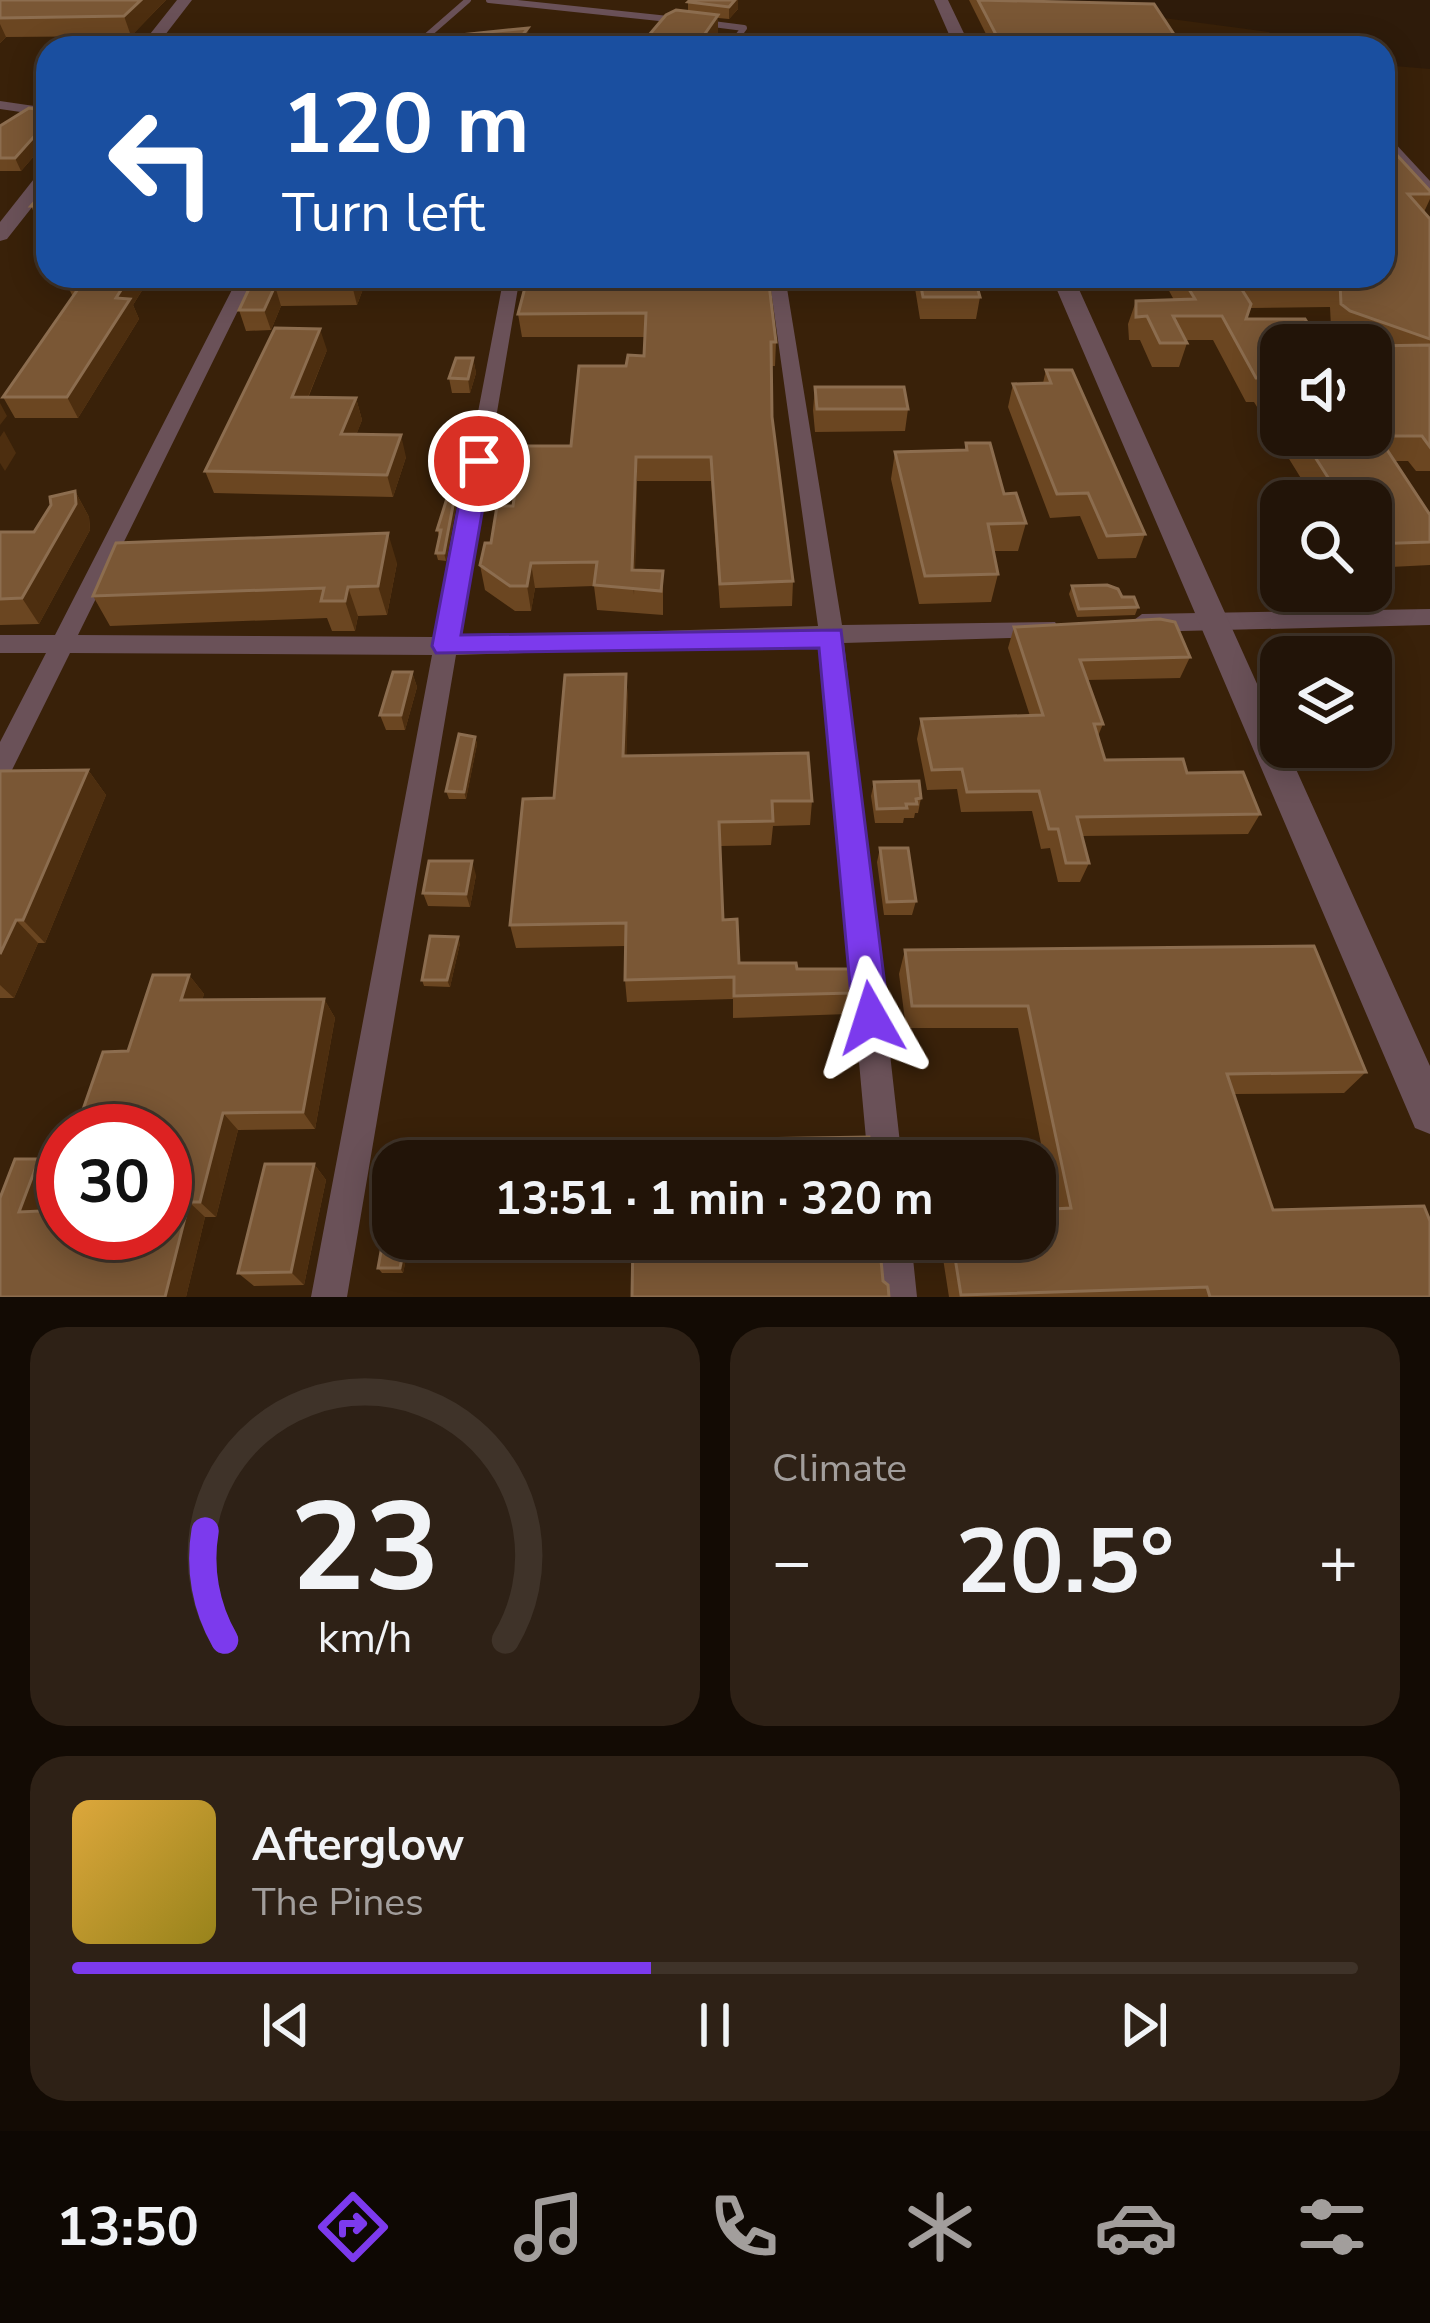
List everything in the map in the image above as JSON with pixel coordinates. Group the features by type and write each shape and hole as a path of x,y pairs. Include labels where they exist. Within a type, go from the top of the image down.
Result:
{"street":[{"path":"157,36 185,0"},
{"path":"944,4 958,36"},
{"path":"0,105 36,110"},
{"path":"1395,152 1430,190"},
{"path":"0,235 36,189"},
{"path":"0,768 241,288"},
{"path":"329,1297 510,288"},
{"path":"779,288 832,638 883,1140"},
{"path":"1067,288 1430,1113"},
{"path":"1118,624 1430,617"},
{"path":"0,644 446,646 832,638 1070,626"},
{"path":"895,1260 899,1297"}],"lane":[{"path":"426,36 468,0"},
{"path":"490,0 744,28 738,36"}],"shaded area":[{"path":"0,0 1028,0 1273,36 36,36 36,288 1395,288 1395,66 1430,69 1430,1297 0,1297"}],"building":[{"path":"0,0 141,0 124,16 0,18"},
{"path":"690,0 735,0 729,7"},
{"path":"978,0 1154,4 1175,36 1076,36 997,36"},
{"path":"676,10 718,15 703,36 648,36"},
{"path":"528,28 522,36 459,35"},
{"path":"29,108 36,109 36,134 15,158 0,158 0,126"},
{"path":"1395,153 1430,191 1408,194 1430,219 1430,339 1341,304 1340,288 1395,288"},
{"path":"79,288 122,288 116,298 130,299 67,397 3,397"},
{"path":"249,288 274,288 264,310 239,310"},
{"path":"525,288 769,288 776,342 771,342 772,417 793,581 720,584 711,457 636,457 632,570 663,571 661,591 594,585 597,562 531,563 527,586 510,586 480,565 485,543 491,543 497,506 513,506 518,470 503,471 507,446 571,446 579,366 626,366 628,355 644,356 646,313 518,314"},
{"path":"921,288 977,288 980,297 923,297"},
{"path":"1188,288 1241,288 1251,304 1246,319 1305,319 1308,324 1260,324 1260,378 1256,378 1222,316 1173,316 1187,343 1160,343 1147,316 1136,317 1136,301 1195,299"},
{"path":"275,328 320,329 292,397 356,398 341,434 401,435 387,475 205,471"},
{"path":"1430,345 1430,447 1422,436 1392,436 1392,346"},
{"path":"456,358 473,358 468,379 449,378"},
{"path":"1046,370 1072,370 1145,534 1107,536 1088,493 1057,494 1013,384 1051,383"},
{"path":"815,387 904,387 908,409 817,409"},
{"path":"966,443 990,443 1004,494 1016,493 1026,523 988,524 998,574 925,576 895,452 967,450"},
{"path":"1314,456 1391,456 1430,515 1430,542 1392,543 1392,480 1330,480"},
{"path":"75,491 76,504 22,598 0,599 0,532 34,532 51,505 50,497"},
{"path":"448,495 455,495 444,553 436,553 441,530 437,530"},
{"path":"388,533 378,586 348,587 345,601 321,601 324,588 93,596 116,543"},
{"path":"1072,586 1118,589 1122,597 1134,597 1138,607 1079,609"},
{"path":"1175,622 1190,657 1080,660 1103,724 1094,724 1105,760 1183,759 1187,773 1243,772 1260,814 1077,817 1089,863 1066,863 1058,829 1049,829 1039,791 967,792 962,769 932,770 921,719 1043,715 1014,627"},
{"path":"393,672 412,672 401,715 380,715"},
{"path":"626,674 623,756 808,753 812,801 772,801 773,821 719,822 723,920 737,919 739,963 850,969 852,993 734,996 734,977 625,980 626,923 510,925 523,799 554,798 565,675"},
{"path":"459,734 475,737 464,792 446,791"},
{"path":"88,770 23,920 16,920 0,954 0,771"},
{"path":"919,781 917,804 877,809 874,782"},
{"path":"880,848 908,848 916,901 887,902"},
{"path":"429,861 472,861 466,894 423,893"},
{"path":"430,936 458,937 447,980 422,980"},
{"path":"1314,946 1366,1072 1227,1074 1273,1210 1424,1206 1430,1221 1430,1297 1210,1297 1207,1287 961,1295 955,1260 1056,1260 1056,1209 1071,1208 1028,1006 912,1006 905,950"},
{"path":"153,975 189,975 181,1000 324,999 303,1112 223,1113 200,1202 192,1202 192,1104 85,1104 103,1052 128,1051"},
{"path":"869,1137 869,1140 694,1140"},
{"path":"15,1159 36,1159 19,1212 36,1211 36,1260 174,1260 165,1297 0,1297 0,1198"},
{"path":"265,1164 314,1164 291,1272 238,1273"},
{"path":"379,1260 402,1260 400,1268 378,1268"},
{"path":"633,1260 881,1260 889,1297 632,1297"}],"route":[{"path":"479,461 446,646 832,638 871,1018"}]}
